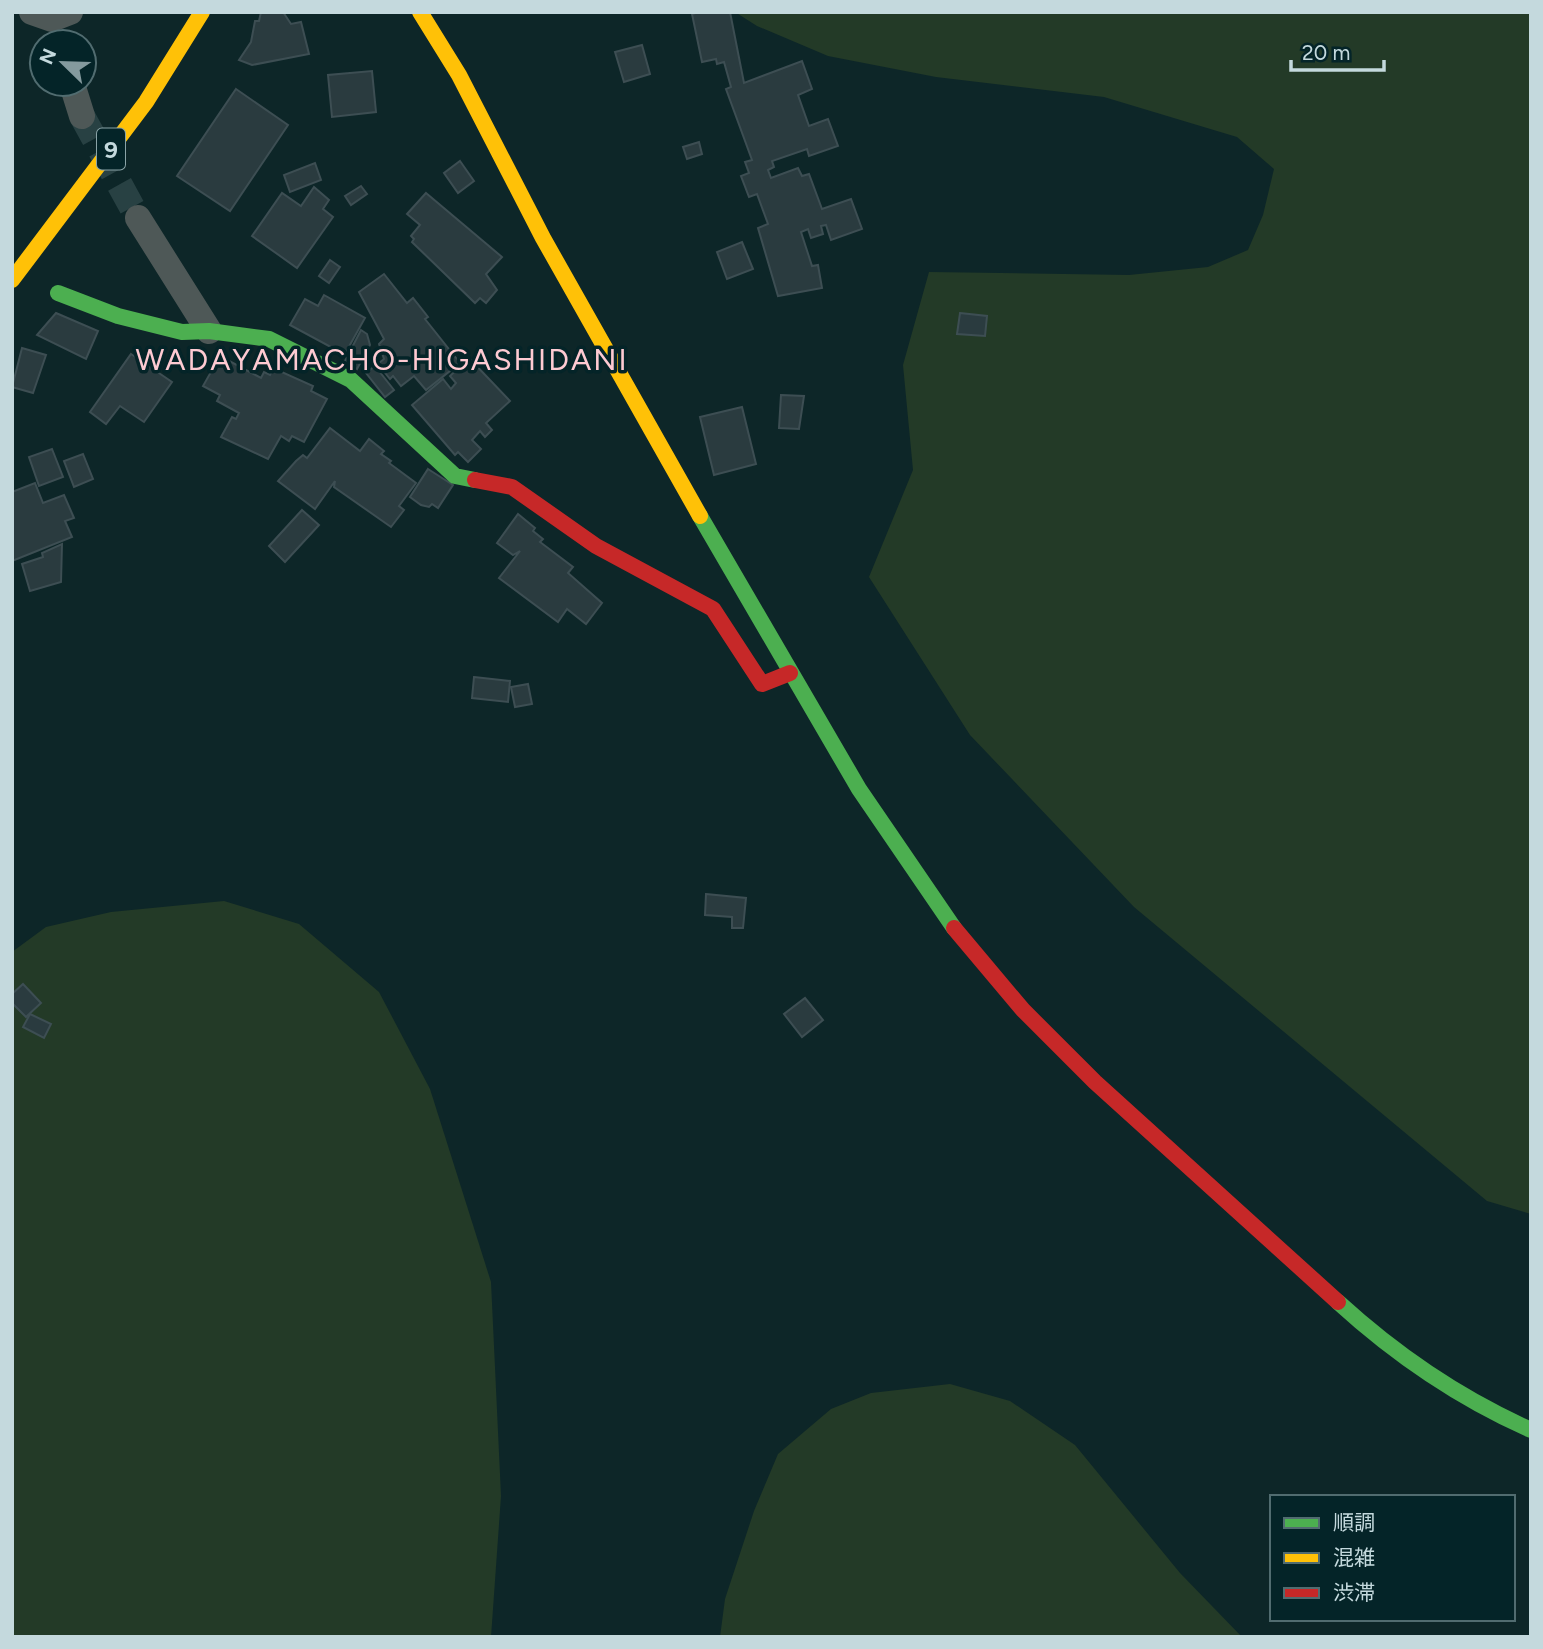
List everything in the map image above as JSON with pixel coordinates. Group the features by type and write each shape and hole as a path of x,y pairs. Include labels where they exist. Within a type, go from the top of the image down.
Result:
{"main road":[{"name":"9","path":"12,280 146,102 202,12"},
{"path":"420,12 445,47 557,264 790,673 906,863 961,936 1020,1004 1136,1121 1414,1367 1507,1421 1531,1430"},
{"path":"58,293 118,316 182,332 209,331 270,339 351,380 455,476 512,487 596,546 713,609 762,684 790,673"}],"street":[{"path":"76,98 82,116"},
{"path":"138,218 209,331"}],"green space":[{"path":"735,12 1531,12 1531,1214 1487,1201 1134,907 970,735 869,577 913,470 903,365 929,272 1129,275 1208,267 1248,250 1263,215 1274,169 1237,137 1104,97 936,77 828,56 757,26"},
{"path":"224,901 299,924 379,992 430,1089 491,1282 501,1496 491,1637 12,1637 12,952 46,927 111,912"},
{"path":"950,1384 1010,1401 1075,1445 1180,1573 1242,1637 720,1637 725,1599 754,1511 778,1454 831,1409 871,1393"}],"building":[{"path":"261,12 283,12 291,24 301,22 309,54 252,65 239,60 251,42 255,21 259,21"},
{"path":"730,12 744,83 802,61 812,89 798,95 809,126 828,119 838,146 809,156 807,149 772,161 774,167 768,170 771,178 798,168 802,176 809,174 822,209 851,199 862,229 831,240 826,225 821,226 823,234 811,238 808,229 801,232 812,266 818,265 822,288 778,296 758,228 768,224 757,194 749,197 741,176 749,173 745,162 752,160 726,89 731,87 724,62 717,64 716,59 702,62 692,14"},
{"path":"642,45 650,74 624,82 615,52"},
{"path":"372,71 376,112 332,117 328,75"},
{"path":"236,89 288,125 230,211 177,176"},
{"path":"699,142 702,154 687,159 683,147"},
{"path":"460,161 474,181 458,193 444,173"},
{"path":"315,163 321,180 290,192 284,175"},
{"path":"361,186 367,194 351,205 345,196"},
{"path":"314,187 329,200 323,209 333,217 297,268 252,236 282,193 301,206"},
{"path":"426,193 502,257 486,274 497,290 486,303 480,298 475,303 412,242 414,239 411,236 420,225 407,214"},
{"path":"742,242 753,269 727,279 717,252"},
{"path":"330,260 340,267 329,283 319,276"},
{"path":"384,274 407,303 413,298 428,317 425,319 460,363 426,390 414,376 401,386 393,376 390,379 378,364 384,359 379,344 384,339 359,292"},
{"path":"324,295 365,318 346,352 340,352 290,325 305,299 318,306"},
{"path":"56,313 98,331 86,359 37,335"},
{"path":"960,313 987,316 985,336 957,334"},
{"path":"361,330 367,334 370,345 357,369 345,361"},
{"path":"22,348 46,355 33,393 12,387"},
{"path":"131,354 172,382 144,422 120,406 106,424 90,412"},
{"path":"220,356 261,378 264,372 270,375 273,368 313,386 311,391 327,399 304,442 292,436 289,441 281,436 268,459 221,437 232,417 236,419 239,413 217,401 220,395 203,386"},
{"path":"469,358 510,401 486,423 492,430 485,437 480,431 472,440 481,449 468,462 458,452 455,455 412,405 443,379 451,389 456,383 450,376"},
{"path":"375,366 394,390 385,397 366,373"},
{"path":"781,395 804,396 799,429 779,428"},
{"path":"742,407 756,464 714,475 700,417"},
{"path":"330,428 360,451 369,439 384,451 381,454 391,461 389,463 416,483 399,506 404,510 391,527 334,487 335,481 315,509 278,481 303,455 307,458"},
{"path":"52,449 63,477 39,486 29,457"},
{"path":"83,454 93,479 74,487 64,461"},
{"path":"428,469 453,485 438,508 432,504 429,507 421,505 410,497"},
{"path":"35,483 43,503 64,495 74,518 65,521 72,537 12,561 12,492"},
{"path":"302,510 319,525 285,562 269,546"},
{"path":"518,514 535,528 533,531 543,539 540,542 573,567 568,573 602,603 586,624 567,609 558,622 499,578 520,551 513,555 497,543"},
{"path":"62,544 61,582 30,591 22,564 43,557 42,553"},
{"path":"474,677 510,681 508,702 472,698"},
{"path":"528,684 532,704 515,707 511,687"},
{"path":"706,894 746,898 743,928 732,928 732,917 705,915"},
{"path":"23,984 41,1003 26,1017 12,1003 12,994"},
{"path":"805,998 823,1020 802,1037 784,1014"},
{"path":"30,1014 51,1024 44,1038 23,1027"}],"tunnel":[{"path":"82,116 138,218"}],"traffic: fast":[{"path":"58,293 118,316 182,332 209,331 269,339 351,380 455,476 475,480"},
{"path":"700,516 859,789 954,928"},
{"path":"1338,1302 1429,1374 1479,1404 1531,1430"}],"traffic: slow":[{"path":"12,280 146,102 202,12"},
{"path":"420,12 459,75 543,238 700,516"}],"traffic: jam":[{"path":"475,480 512,487 596,546 713,609 762,684 790,673"},
{"path":"954,928 1023,1010 1095,1082 1338,1302"}],"district":[{"name":"WADAYAMACHO-HIGASHIDANI","path":"382,359"}]}
